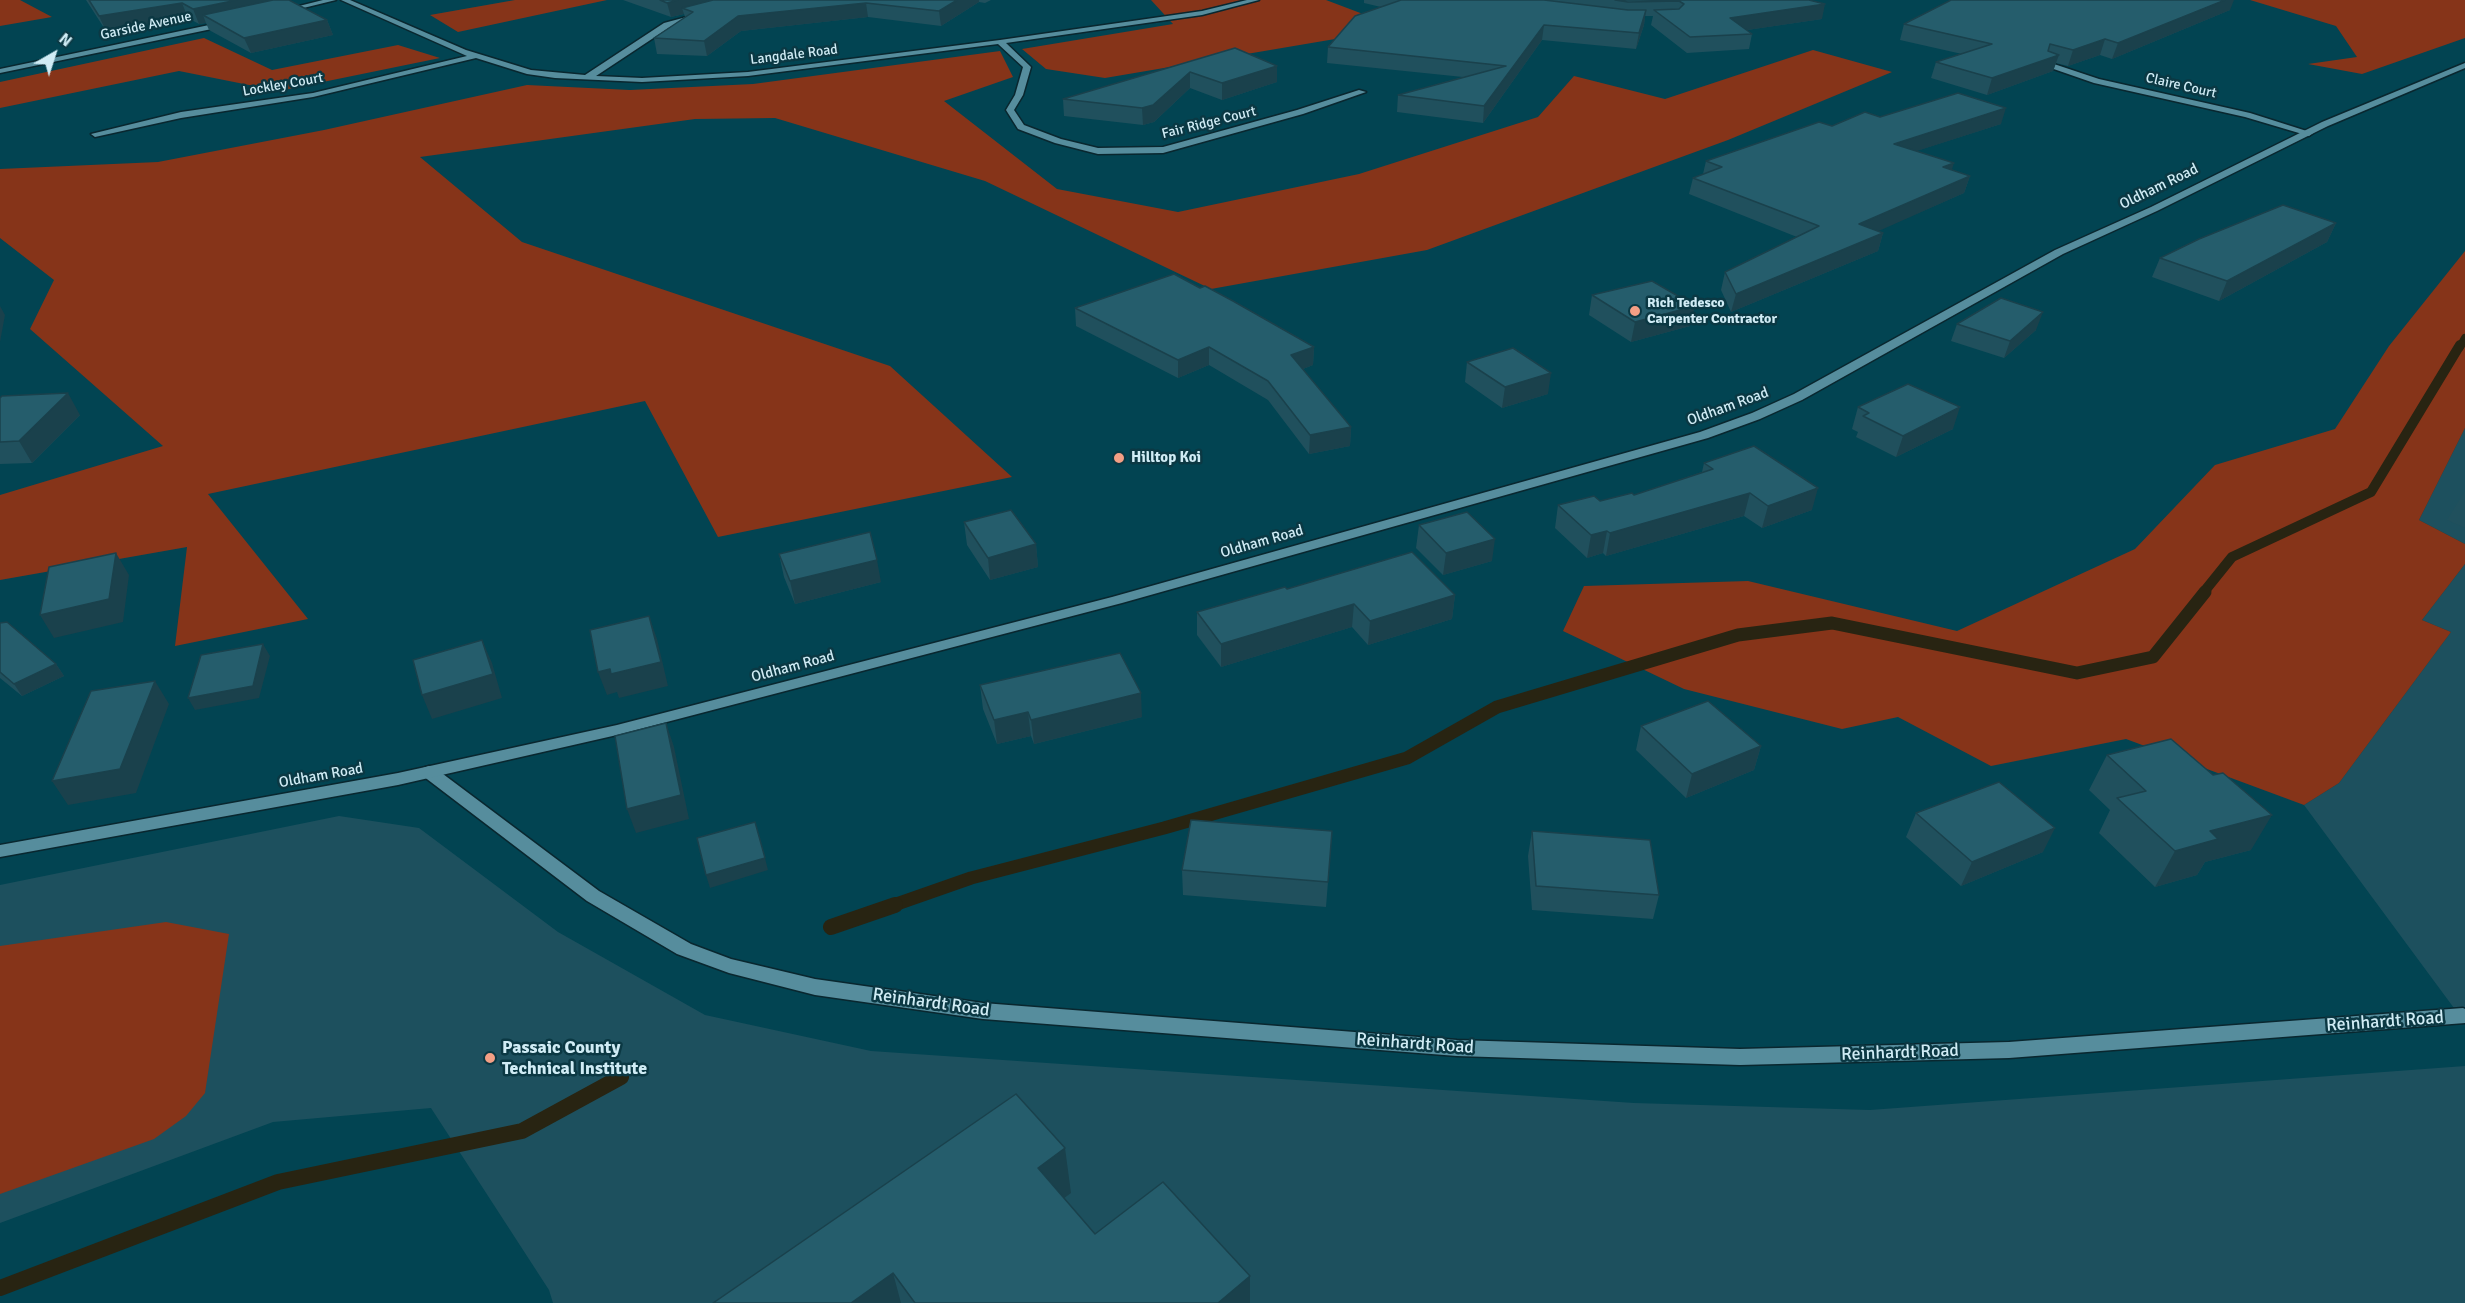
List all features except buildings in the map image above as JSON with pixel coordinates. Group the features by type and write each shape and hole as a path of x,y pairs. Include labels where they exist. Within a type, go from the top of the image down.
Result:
{"street":[{"path":"276,12 333,0"},
{"name":"Langdale Road","path":"344,0 476,56 530,72 585,78 642,80 721,76 1000,42 1202,13 1256,0"},
{"path":"585,78 601,70 667,25 709,12"},
{"name":"Garside Avenue","path":"0,71 242,20"},
{"name":"Fair Ridge Court","path":"1000,42 1027,66 1019,95 1010,110 1022,127 1058,141 1098,151 1163,150 1362,92"},
{"name":"Lockley Court","path":"95,134 181,116 313,95 476,56"},
{"name":"Claire Court","path":"2048,64 2097,81 2247,115 2309,133"},
{"name":"Oldham Road","path":"0,851 429,772 617,730 1094,606 1704,435 1756,416 1798,397 2059,252 2154,209 2309,133 2465,65"},
{"name":"Reinhardt Road","path":"429,772 593,896 684,949 729,966 815,987 983,1011 1458,1048 1740,1058 2009,1050 2463,1016"}],"shaded area":[{"path":"0,0 20,0 52,17 0,26"},
{"path":"515,0 607,0 458,32 430,15"},
{"path":"1151,0 1326,0 1400,28 1105,78 1046,69 1022,49 1173,24"},
{"path":"2250,0 2465,0 2465,38 2362,74 2308,64 2357,57 2336,26"},
{"path":"204,38 272,70 398,45 440,58 279,91 179,71 0,108 0,82"},
{"path":"1813,50 1892,72 1728,140 1427,250 1211,289 985,181 775,118 695,119 420,157 522,242 890,366 1012,477 718,537 645,401 208,494 308,619 175,646 187,547 0,580 0,495 163,446 30,329 54,280 0,238 0,169 158,162 324,130 527,85 630,90 753,84 1000,51 1013,77 944,101 1057,189 1178,212 1359,174 1538,117 1574,76 1665,99"},
{"path":"2465,251 2465,428 2419,520 2465,544 2465,564 2422,620 2451,632 2339,783 2304,805 2126,739 1991,766 1898,717 1842,729 1684,689 1563,631 1584,586 1748,581 1957,631 2135,549 2215,465 2335,429 2389,346"},
{"path":"2465,428 2465,544 2419,520"},
{"path":"2465,564 2465,1023 2304,805 2339,783 2451,632 2422,620"},
{"name":"Passaic County Technical Institute","path":"339,816 419,828 558,932 705,1015 871,1051 1634,1103 1870,1110 2465,1066 2465,1303 553,1303 549,1290 431,1108 273,1122 0,1223 0,885"},
{"path":"166,922 229,934 205,1093 186,1116 154,1139 0,1194 0,946"}],"waterway":[{"path":"2460,347 2465,338"},
{"path":"2203,593 2232,557 2371,492 2460,345"},
{"path":"891,906 971,878 1164,828 1407,758 1497,707 1738,635 1832,623 2077,673 2153,657 2205,592"},
{"path":"831,927 895,905"},
{"path":"0,1288 278,1182 522,1131 621,1077"}],"place":[{"name":"Rich Tedesco Carpenter Contractor","path":"1635,311"},
{"name":"Hilltop Koi","path":"1119,458"},
{"name":"Passaic County Technical Institute","path":"490,1058"}]}
